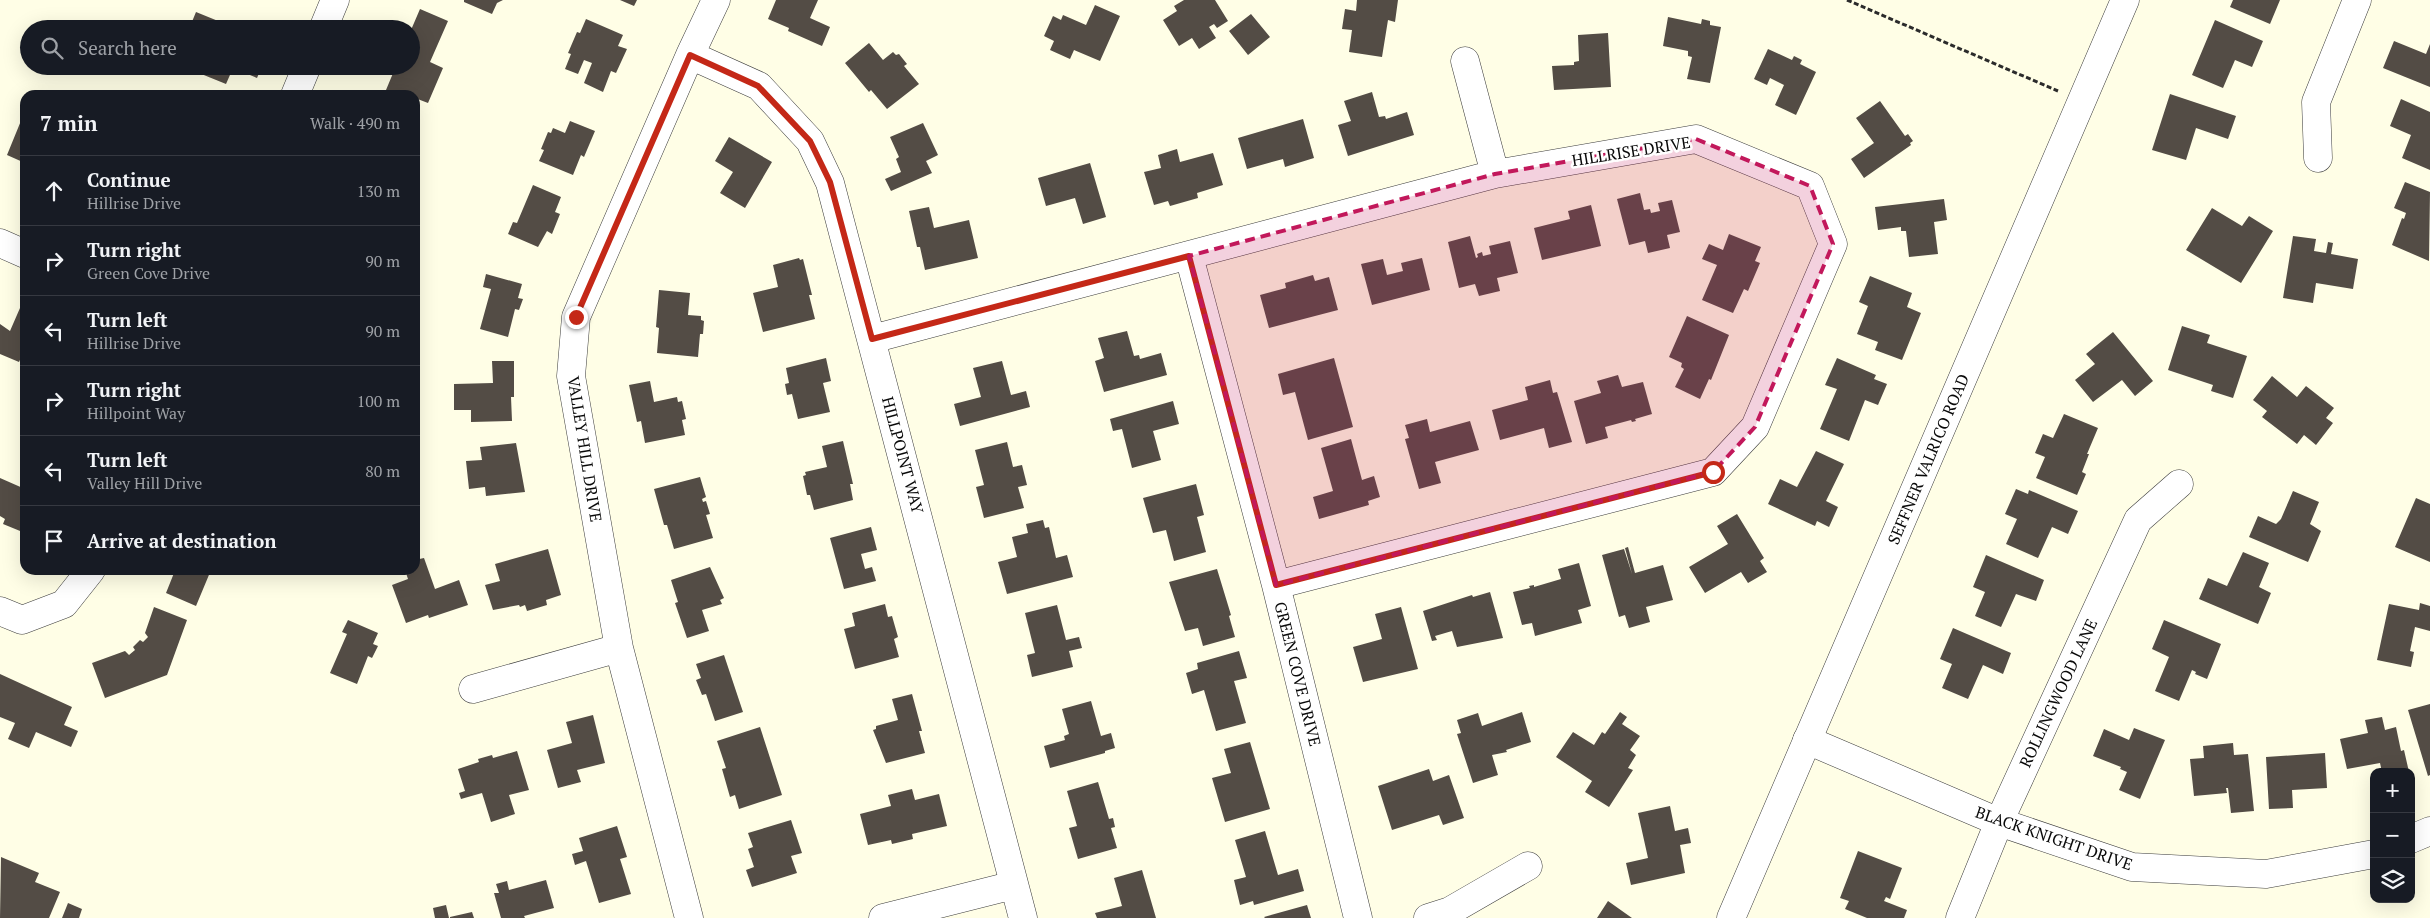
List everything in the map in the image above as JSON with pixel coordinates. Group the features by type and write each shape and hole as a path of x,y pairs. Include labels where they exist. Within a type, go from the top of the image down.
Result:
{"street":[{"path":"326,20 335,0"},
{"name":"VALLEY HILL DRIVE","path":"689,918 619,648 571,376 576,317 690,55 716,0"},
{"name":"SEFFNER VALRICO ROAD","path":"1732,918 2125,0"},
{"path":"2318,158 2316,102 2357,0"},
{"name":"HILLPOINT WAY","path":"690,55 758,86 810,141 830,182 1023,918"},
{"path":"1465,61 1495,174"},
{"path":"297,90 303,75"},
{"name":"HILLRISE DRIVE","path":"872,339 1495,174 1696,139 1810,186 1833,244 1755,427 1713,472 1276,585"},
{"path":"0,243 20,252"},
{"name":"GREEN COVE DRIVE","path":"1189,256 1276,585 1358,918"},
{"name":"ROLLINGWOOD LANE","path":"1960,918 1999,822 2138,520 2179,484"},
{"path":"0,611 22,620 64,604 87,575"},
{"path":"473,689 619,648"},
{"name":"BLACK KNIGHT DRIVE","path":"1808,740 1999,822 2132,867 2266,874 2370,855"},
{"path":"2415,837 2430,831"},
{"path":"1428,918 1450,911 1528,866"},
{"path":"883,918 1014,885"}],"path":[{"path":"1847,0 2082,101"}],"highlighted area":[{"path":"1696,139 1810,186 1833,244 1755,427 1713,472 1276,585 1189,256 1495,174"}],"building":[{"path":"464,0 503,0 497,3 492,14 464,2"},
{"path":"620,0 637,0 634,6"},
{"path":"776,0 818,0 810,18 830,27 822,46 788,31 789,28 768,19"},
{"path":"1184,0 1215,0 1228,21 1217,28 1214,24 1209,27 1216,38 1199,49 1192,38 1179,46 1163,20 1177,11 1174,6"},
{"path":"1357,0 1398,0 1395,22 1388,20 1382,57 1349,52 1352,30 1342,29 1345,9 1356,11"},
{"path":"2233,0 2280,0 2270,24 2230,7"},
{"path":"1095,5 1120,16 1100,61 1074,50 1070,59 1050,50 1054,41 1044,36 1053,16 1061,20 1063,15 1086,25"},
{"path":"420,9 448,21 430,62 443,68 428,103 420,100 420,90 386,90 392,75 420,75 420,20 415,20"},
{"path":"196,12 216,20 193,20"},
{"path":"1251,14 1270,37 1248,55 1229,31"},
{"path":"1668,17 1701,24 1702,19 1710,21 1710,25 1721,27 1710,83 1687,79 1692,57 1688,56 1688,51 1663,46"},
{"path":"586,19 623,35 618,46 627,49 616,73 611,71 603,92 584,83 592,63 584,60 578,74 565,69 571,54 568,53 577,32 580,33"},
{"path":"2215,20 2263,41 2252,67 2235,60 2223,88 2192,75"},
{"path":"1608,33 1611,87 1554,90 1552,66 1574,65 1574,62 1579,61 1578,35"},
{"path":"2394,41 2426,54 2430,44 2430,87 2383,68"},
{"path":"869,43 883,60 893,52 896,55 899,54 907,64 904,66 919,84 887,109 871,90 869,92 845,63"},
{"path":"1768,49 1792,60 1794,56 1802,60 1800,64 1816,72 1796,115 1775,105 1784,85 1770,78 1767,85 1754,79"},
{"path":"204,75 230,75 226,84"},
{"path":"1372,92 1379,117 1385,116 1386,119 1407,112 1414,135 1348,156 1338,125 1351,121 1344,101"},
{"path":"2170,94 2236,116 2228,139 2196,128 2186,160 2152,150"},
{"path":"2401,99 2430,112 2430,170 2402,158 2411,135 2390,126"},
{"path":"1880,101 1905,136 1908,134 1913,141 1910,143 1911,145 1864,178 1851,159 1874,143 1856,118"},
{"path":"1303,119 1314,158 1285,167 1283,159 1247,169 1238,138"},
{"path":"570,121 595,131 584,157 581,155 573,175 539,161 544,150 541,149 548,132 551,133 553,128 565,133"},
{"path":"20,123 20,161 7,155"},
{"path":"923,123 938,155 926,161 932,173 891,191 885,179 901,172 896,159 899,157 890,137"},
{"path":"729,137 772,162 745,208 720,193 733,172 715,161"},
{"path":"1177,149 1180,162 1213,153 1223,185 1197,193 1198,198 1170,206 1168,201 1154,205 1144,172 1161,168 1158,155"},
{"path":"1090,163 1106,217 1083,224 1075,198 1046,206 1038,178"},
{"path":"2405,182 2430,192 2429,261 2392,245 2402,218 2404,219 2406,213 2394,208"},
{"path":"533,185 561,197 555,212 560,214 552,234 547,231 538,247 508,234 513,222 517,223"},
{"path":"1640,193 1644,210 1650,209 1651,213 1660,211 1658,203 1672,200 1680,232 1667,235 1670,248 1648,253 1645,241 1629,245 1617,199"},
{"path":"1944,199 1947,220 1934,222 1938,254 1909,257 1906,231 1901,231 1901,227 1878,230 1875,207"},
{"path":"1591,205 1601,246 1542,260 1534,228 1570,219 1568,211"},
{"path":"929,207 934,228 969,220 978,258 925,270 920,247 917,247 909,211"},
{"path":"2212,208 2242,226 2249,216 2273,231 2241,283 2186,250"},
{"path":"1729,234 1761,247 1755,261 1760,263 1748,291 1744,289 1733,313 1702,300 1717,265 1702,259 1709,244 1723,250"},
{"path":"1470,236 1476,258 1478,257 1477,254 1482,252 1483,256 1491,254 1489,246 1510,241 1518,273 1497,278 1500,291 1479,296 1475,284 1459,288 1448,242"},
{"path":"2293,236 2316,239 2314,251 2326,253 2328,242 2333,243 2331,254 2358,259 2353,289 2316,283 2313,303 2283,298"},
{"path":"799,258 800,260 803,259 812,295 809,295 815,319 763,332 753,293 778,287 773,265"},
{"path":"1422,258 1430,290 1372,305 1361,264 1383,259 1387,275 1403,271 1401,263"},
{"path":"486,274 522,284 518,298 523,299 519,310 515,309 508,337 480,329 491,289 483,287"},
{"path":"1313,275 1315,281 1329,277 1338,310 1269,328 1260,295 1286,288 1285,283"},
{"path":"1870,276 1912,293 1907,307 1921,313 1902,360 1875,350 1878,342 1857,334 1868,306 1859,302"},
{"path":"659,290 690,293 688,315 701,316 701,320 704,321 703,334 700,334 698,357 657,353 659,328 656,327"},
{"path":"20,308 19,362 0,354 0,324 10,331"},
{"path":"1687,316 1729,335 1711,380 1709,379 1700,399 1675,387 1684,369 1681,367 1682,363 1669,357"},
{"path":"2182,326 2210,335 2207,343 2247,356 2233,398 2211,391 2213,385 2168,370"},
{"path":"1127,331 1134,356 1139,355 1140,359 1161,353 1167,375 1104,392 1095,361 1104,358 1098,338"},
{"path":"2113,332 2153,381 2135,396 2122,380 2093,402 2075,380 2095,364 2086,354"},
{"path":"826,358 831,381 823,383 830,412 798,419 792,394 787,395 785,384 789,383 786,368"},
{"path":"1334,358 1353,427 1308,440 1295,392 1283,395 1278,374"},
{"path":"1837,358 1876,375 1874,379 1887,384 1878,405 1865,400 1849,441 1820,429 1837,389 1825,385"},
{"path":"492,361 514,361 514,397 511,397 512,421 471,422 471,410 454,410 454,384 493,383"},
{"path":"1002,361 1011,395 1026,391 1030,407 960,426 954,404 981,397 973,368"},
{"path":"1618,375 1622,387 1643,382 1652,414 1635,419 1636,421 1632,422 1631,420 1605,427 1608,438 1586,444 1574,401 1601,393 1597,381"},
{"path":"2272,376 2297,397 2306,386 2334,408 2326,418 2333,423 2316,445 2304,435 2297,444 2262,417 2267,411 2253,400"},
{"path":"1550,380 1553,393 1557,392 1572,442 1549,448 1544,428 1500,440 1492,410 1528,400 1525,387"},
{"path":"650,381 654,402 677,397 678,402 682,401 686,419 682,420 685,435 645,443 641,421 637,422 629,385"},
{"path":"1173,401 1179,424 1153,431 1161,460 1132,468 1122,429 1113,431 1110,419"},
{"path":"2064,414 2098,428 2087,454 2089,454 2082,472 2086,474 2077,495 2036,478 2045,457 2035,453 2043,434 2053,438"},
{"path":"1427,419 1430,432 1470,421 1479,450 1435,462 1441,483 1419,489 1405,439 1409,438 1405,425"},
{"path":"1351,439 1362,480 1374,476 1380,497 1368,501 1369,505 1319,519 1313,497 1333,491 1321,448"},
{"path":"843,441 853,484 850,484 853,500 814,510 810,495 807,495 803,476 806,475 805,472 827,467 822,446"},
{"path":"1007,442 1013,467 1022,465 1027,485 1018,487 1024,508 984,518 976,487 984,485 975,450"},
{"path":"516,443 525,492 486,496 485,487 469,489 466,461 482,460 480,447"},
{"path":"1816,451 1844,464 1826,501 1838,507 1829,527 1817,521 1815,526 1768,504 1780,479 1797,487"},
{"path":"700,477 706,497 702,499 703,502 706,501 710,514 706,515 713,538 674,549 667,525 664,525 654,489"},
{"path":"0,478 20,487 20,531 3,524 5,519 0,516"},
{"path":"1196,484 1204,515 1197,517 1206,552 1174,561 1166,530 1153,533 1143,498"},
{"path":"2016,489 2028,494 2029,490 2078,511 2068,534 2052,527 2038,558 2006,544 2017,519 2005,514"},
{"path":"2293,491 2319,502 2310,524 2321,531 2308,562 2249,537 2258,516 2276,524 2281,519"},
{"path":"2416,498 2430,504 2430,562 2395,547"},
{"path":"1737,514 1764,558 1760,561 1767,572 1748,583 1741,572 1705,593 1689,567 1728,544 1717,526"},
{"path":"1043,520 1045,528 1049,527 1056,558 1067,555 1073,577 1007,594 998,562 1017,557 1012,537 1028,533 1026,524"},
{"path":"871,527 877,550 861,554 865,569 872,567 876,581 844,589 830,538"},
{"path":"1628,547 1635,573 1663,565 1673,600 1646,607 1650,622 1629,628 1625,615 1619,617 1602,555 1624,549 1632,574 1625,548"},
{"path":"548,549 561,595 546,600 547,605 527,611 525,605 493,610 485,585 500,581 495,564"},
{"path":"2243,552 2269,563 2259,587 2271,593 2258,624 2199,599 2208,578 2227,586"},
{"path":"1986,555 2044,580 2036,601 2016,594 2001,627 1975,616 1985,592 1973,587"},
{"path":"424,558 435,589 459,580 468,605 429,618 428,615 406,623 392,585 408,579 407,575 420,575 420,559"},
{"path":"1579,563 1591,606 1578,610 1582,623 1535,636 1532,623 1522,625 1513,592 1530,588 1529,586 1534,585 1534,587 1561,579 1558,569"},
{"path":"710,567 724,598 720,600 722,604 702,610 709,631 687,638 675,603 678,602 671,580"},
{"path":"1217,569 1231,615 1229,616 1235,637 1203,646 1198,628 1185,631 1169,582"},
{"path":"173,575 209,575 196,606 166,593"},
{"path":"1490,592 1503,638 1457,647 1452,631 1435,636 1437,640 1432,641 1423,611 1472,595 1473,597"},
{"path":"2420,603 2430,606 2430,631 2415,627 2410,651 2414,652 2411,667 2377,660 2389,604 2419,610"},
{"path":"885,604 888,617 892,616 898,637 894,639 899,657 855,669 844,629 855,626 852,613"},
{"path":"1057,605 1066,640 1079,637 1082,648 1069,651 1073,667 1032,677 1027,655 1035,653 1025,613"},
{"path":"154,607 187,620 167,675 105,698 92,663 125,651 129,655 135,650 133,647 140,640 143,642 148,637 145,633"},
{"path":"1401,607 1418,669 1363,682 1353,647 1382,639 1375,614"},
{"path":"348,620 378,633 373,644 378,646 372,658 368,656 357,684 330,673 347,634 342,632"},
{"path":"2164,620 2221,644 2207,679 2195,674 2196,672 2192,670 2179,701 2155,691 2169,657 2152,649"},
{"path":"1953,628 2011,653 2003,674 1983,665 1968,699 1942,688 1952,664 1940,659"},
{"path":"1239,651 1247,678 1234,681 1246,723 1216,731 1204,690 1192,694 1186,673 1198,669 1197,663"},
{"path":"724,655 743,712 715,721 706,694 702,695 696,680 701,678 696,664"},
{"path":"0,674 72,707 64,725 78,731 71,747 36,732 29,748 8,739 15,723 0,717"},
{"path":"912,694 922,731 919,731 925,753 886,763 873,730 876,729 876,726 898,720 892,699"},
{"path":"1091,701 1101,736 1111,733 1115,748 1105,751 1105,753 1050,768 1044,746 1065,740 1064,736 1069,734 1062,709"},
{"path":"2430,704 2430,775 2428,776 2408,710"},
{"path":"1522,712 1531,742 1506,750 1507,752 1492,755 1498,775 1473,783 1457,734 1461,733 1457,720 1478,713 1482,726"},
{"path":"1620,712 1627,717 1622,724 1640,736 1630,750 1636,755 1628,768 1633,770 1609,807 1585,792 1592,781 1556,757 1573,732 1594,745 1602,732 1605,734"},
{"path":"593,715 605,763 577,770 581,782 558,788 547,750 572,743 566,722"},
{"path":"2382,717 2385,730 2396,727 2401,751 2404,750 2408,768 2381,768 2380,763 2347,769 2340,739 2368,733 2365,720"},
{"path":"760,727 782,795 739,809 735,795 730,797 722,769 726,768 717,741"},
{"path":"2134,728 2165,740 2140,799 2119,790 2127,772 2120,769 2121,767 2093,756 2104,729 2129,740"},
{"path":"1250,742 1270,809 1225,822 1212,778 1231,773 1224,749"},
{"path":"2233,743 2234,755 2248,754 2254,811 2231,813 2228,788 2226,788 2227,793 2194,796 2190,759 2204,758 2203,746"},
{"path":"517,751 529,790 509,795 515,814 491,822 482,793 461,799 459,793 465,791 458,769 479,762 478,759 492,755 493,758"},
{"path":"2325,753 2327,788 2292,790 2293,808 2269,809 2266,757"},
{"path":"1429,769 1433,781 1449,775 1464,818 1443,825 1439,815 1392,830 1378,786"},
{"path":"1098,782 1109,819 1113,818 1115,827 1111,828 1117,848 1078,859 1069,828 1077,826 1067,791"},
{"path":"912,789 915,800 939,794 947,826 912,834 913,839 892,844 891,840 868,845 860,814 891,806 888,795"},
{"path":"1670,806 1675,831 1688,828 1691,843 1680,845 1685,873 1631,885 1626,863 1648,858 1638,813"},
{"path":"791,820 802,853 791,856 797,873 752,887 746,870 754,867 748,849 753,847 748,833"},
{"path":"617,826 627,857 620,859 631,894 599,903 586,861 575,865 572,854 583,851 579,838"},
{"path":"1265,831 1278,875 1298,869 1304,891 1254,905 1253,901 1240,905 1234,880 1246,877 1235,840"},
{"path":"1858,851 1902,868 1890,899 1886,897 1884,901 1907,910 1904,918 1867,918 1845,909 1849,901 1840,898"},
{"path":"1,857 39,873 35,882 60,892 49,918 0,918"},
{"path":"1142,870 1156,918 1097,918 1095,913 1122,906 1114,878"},
{"path":"546,880 554,908 524,916 525,918 501,918 494,893 499,893 496,884 507,881 509,890"},
{"path":"1608,901 1632,918 1597,918"},
{"path":"68,903 82,909 79,918 62,918"},
{"path":"446,905 449,918 435,918 433,908"},
{"path":"1307,905 1311,918 1264,917"},
{"path":"472,912 474,918 450,918 450,917"}],"route":[{"path":"576,317 690,55 758,86 810,141 830,182 872,339 1189,256 1276,585 1713,472"}]}
